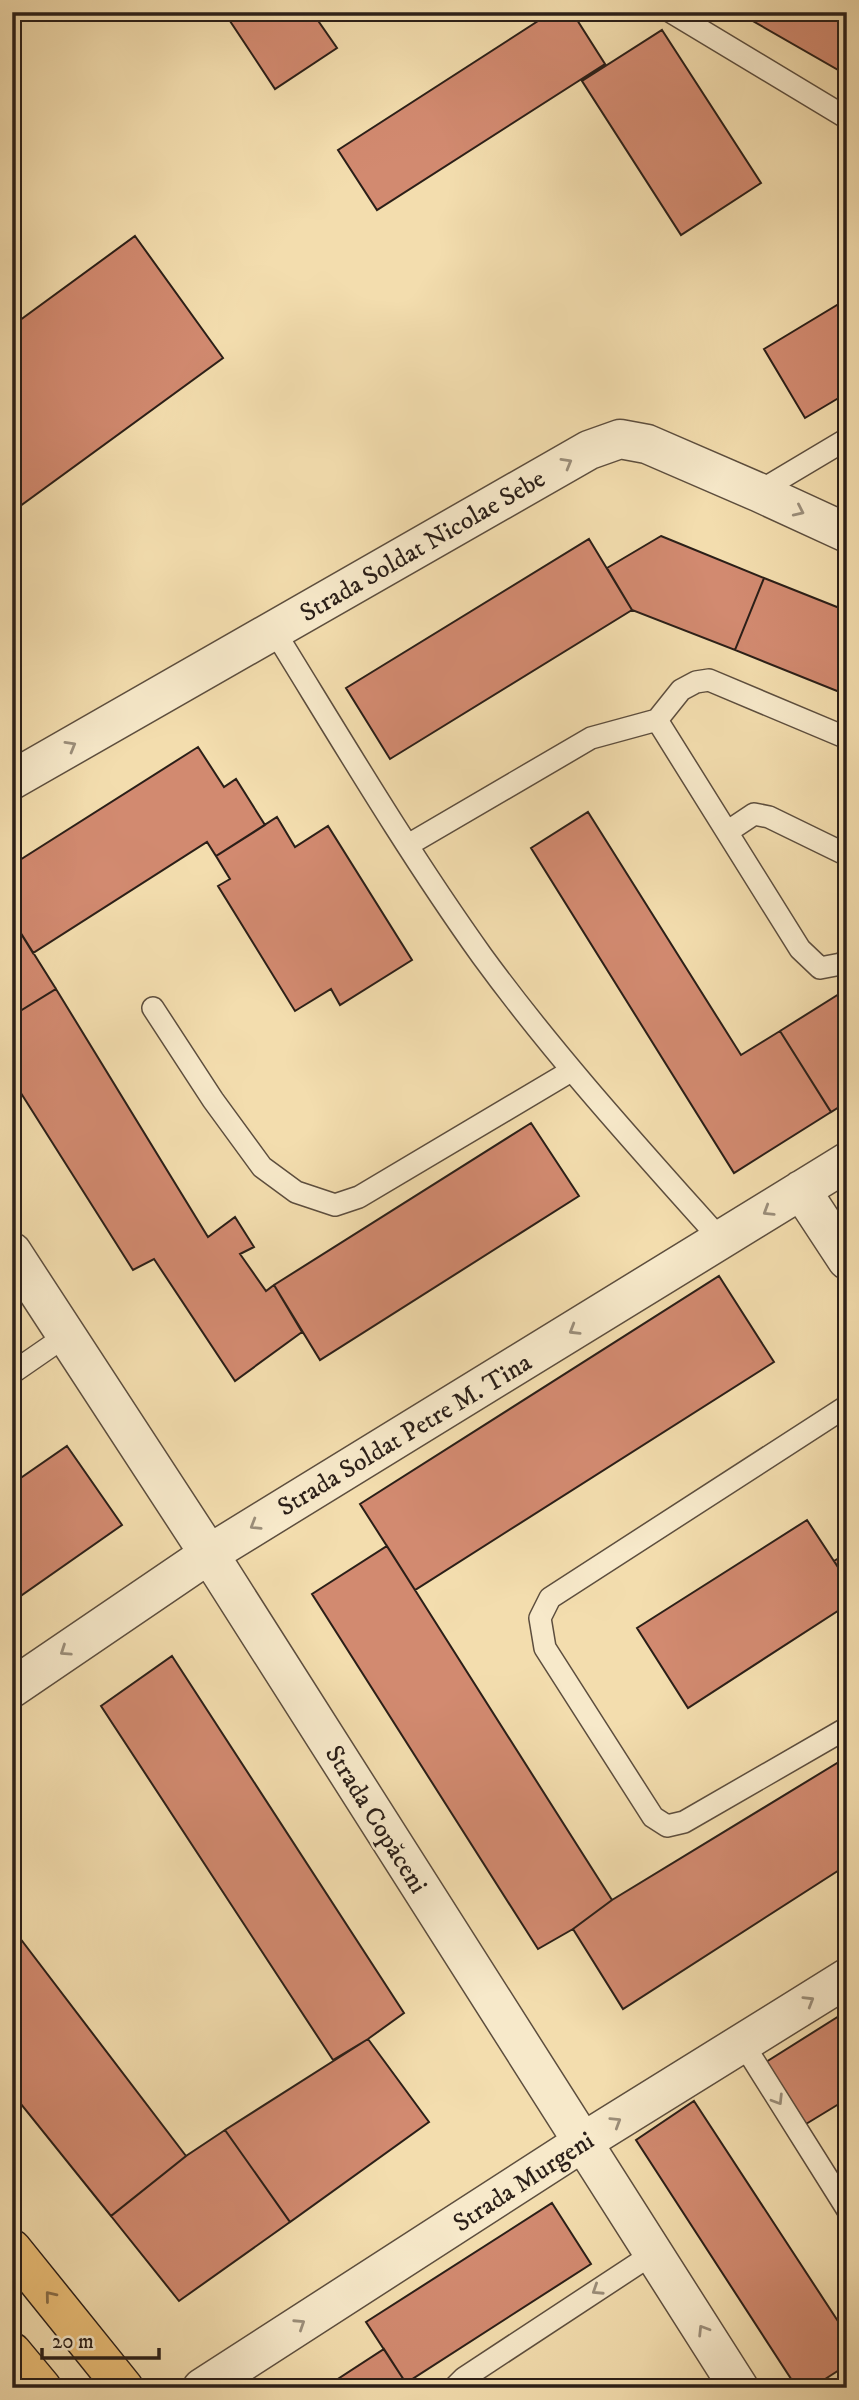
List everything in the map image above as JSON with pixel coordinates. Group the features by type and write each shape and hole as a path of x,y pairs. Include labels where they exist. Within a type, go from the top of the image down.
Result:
{"main road":[{"path":"12,2249 124,2388"},
{"path":"12,2352 42,2388"}],"street":[{"name":"Strada Soldat Nicolae Sebe","path":"12,780 589,450 620,439 647,444 847,533"},
{"name":"Strada Soldat Petre M. Tina","path":"12,1688 209,1554 847,1161"},
{"path":"801,1190 847,1260"},
{"name":"Strada Copăceni","path":"12,1252 209,1554 739,2388"},
{"name":"Strada Murgeni","path":"202,2388 583,2142 847,1978"}],"lane":[{"path":"671,12 847,118"},
{"path":"758,492 847,439"},
{"path":"273,629 408,845 482,955 571,1071 721,1240"},
{"path":"408,845 591,738 657,720 681,690 696,682 709,680 847,738"},
{"path":"657,720 800,949 820,968 841,964 847,960"},
{"path":"727,832 754,814 769,817 847,855"},
{"path":"153,1008 213,1100 262,1167 296,1192 335,1205 359,1197 571,1071"},
{"path":"12,1373 67,1335"},
{"path":"847,1406 550,1598 540,1618 545,1648 653,1817 667,1826 684,1822 847,1728"},
{"path":"742,2042 847,2209"},
{"path":"454,2388 464,2378 654,2253"}],"building":[{"path":"224,12 312,12 337,48 275,89"},
{"path":"552,12 572,12 605,64 377,210 338,150"},
{"path":"737,12 847,12 847,75"},
{"path":"662,30 761,183 681,235 582,81"},
{"path":"135,236 223,358 12,512 12,326"},
{"path":"847,299 847,393 805,418 764,349"},
{"path":"661,536 764,578 735,650 632,610 607,568"},
{"path":"589,539 632,610 390,759 346,688"},
{"path":"764,578 847,611 847,695 735,650"},
{"path":"198,747 224,787 236,779 265,825 216,856 207,842 33,953 12,919 12,865"},
{"path":"588,812 741,1055 780,1031 831,1112 734,1173 531,848"},
{"path":"277,817 295,847 328,826 412,960 340,1005 331,989 295,1011 218,886 230,879 216,856"},
{"path":"12,919 56,989 12,1016"},
{"path":"56,989 208,1237 235,1217 254,1247 240,1254 266,1291 274,1285 302,1332 235,1381 154,1259 133,1270 12,1079 12,1016"},
{"path":"847,989 847,1102 831,1112 780,1031"},
{"path":"531,1123 579,1196 320,1360 274,1285"},
{"path":"719,1276 774,1362 415,1590 360,1504"},
{"path":"67,1446 122,1525 12,1602 12,1484"},
{"path":"807,1520 847,1581 847,1605 688,1708 637,1628"},
{"path":"387,1546 612,1900 573,1929 538,1949 312,1594"},
{"path":"847,1553 847,1581 834,1561"},
{"path":"172,1656 404,2013 333,2060 101,1706"},
{"path":"847,1757 847,1865 623,2009 573,1929 612,1900"},
{"path":"13,1929 186,2156 111,2216 12,2093"},
{"path":"847,2011 847,2099 806,2124 766,2062"},
{"path":"368,2039 429,2122 290,2222 225,2130"},
{"path":"694,2101 847,2335 847,2365 811,2388 797,2388 636,2140"},
{"path":"225,2130 290,2222 179,2301 111,2216 186,2156"},
{"path":"552,2203 591,2264 406,2383 366,2322"},
{"path":"384,2349 409,2388 324,2388"}]}
